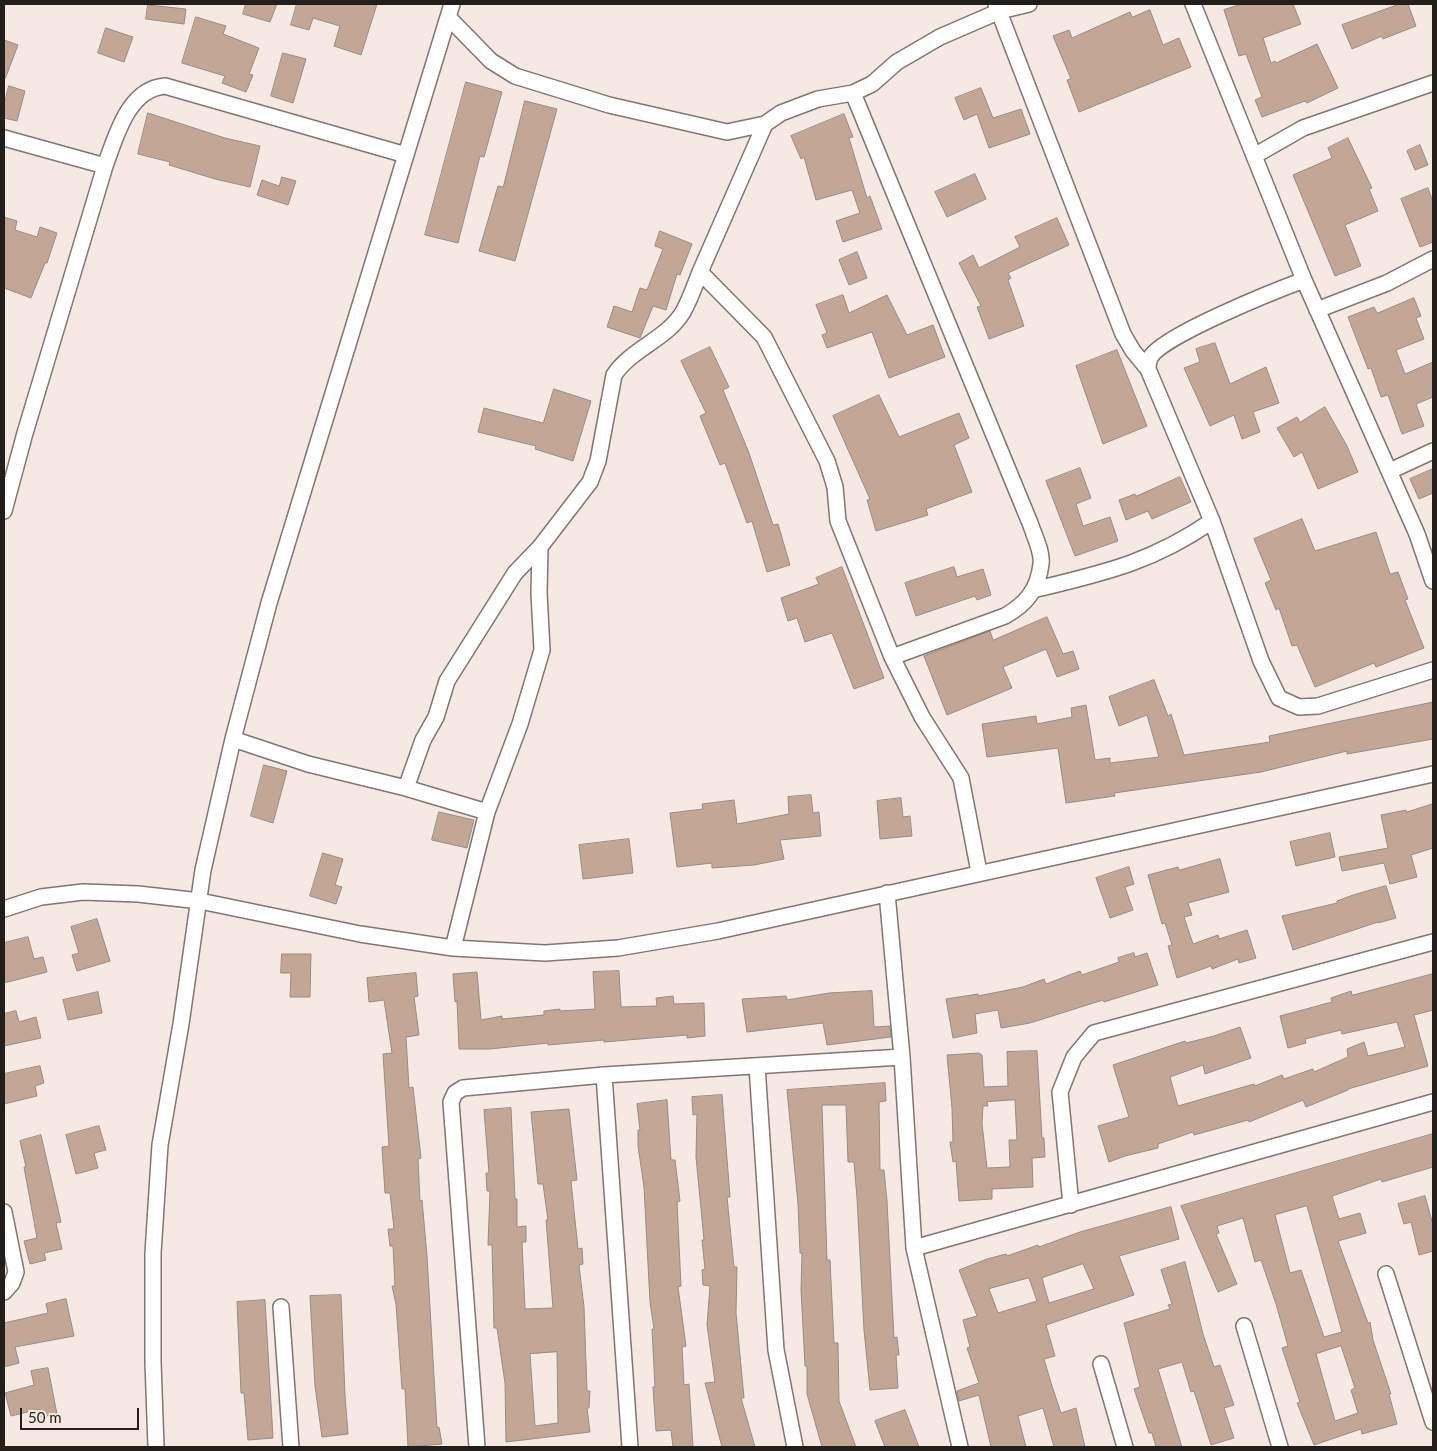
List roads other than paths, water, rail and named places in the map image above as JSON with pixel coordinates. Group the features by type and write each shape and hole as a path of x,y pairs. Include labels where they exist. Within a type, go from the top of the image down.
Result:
{"street":[{"path":"450,11 491,61 515,76 609,105 728,132 764,124 780,113 818,99 853,93 872,84 897,62 916,50 998,8 1029,4"},
{"path":"1193,4 1304,280 1418,534 1433,582"},
{"path":"998,8 1123,334 1133,351 1148,369 1212,521 1261,661 1279,698 1299,707 1318,706 1433,670"},
{"path":"156,1447 152,1362 153,1253 160,1145 200,901 203,870 233,739 268,603 450,11"},
{"path":"1254,156 1303,128 1433,83"},
{"path":"4,511 25,433 105,166 118,130 138,98 147,90 165,86 406,155"},
{"path":"853,93 1030,523 1042,563 1033,590 1027,601 1005,616 892,657"},
{"path":"406,788 423,740 436,717 448,681 515,573 540,547 590,482 598,461 614,375 621,364 672,324 683,312 764,124"},
{"path":"4,138 105,166"},
{"path":"1317,310 1387,283 1433,259"},
{"path":"700,272 764,337 827,461 835,487 838,521 892,657 922,717 961,778 979,872"},
{"path":"1148,369 1151,357 1165,345 1191,329 1254,300 1304,280"},
{"path":"1390,470 1433,451"},
{"path":"1033,590 1132,564 1175,544 1212,521"},
{"path":"453,948 488,812 520,724 542,650 540,547"},
{"path":"233,739 308,764 406,788 488,812"},
{"path":"4,909 41,897 83,892 138,894 200,901 360,934 453,948 545,953 618,948 718,931 979,872 1433,774"},
{"path":"887,893 902,1057 914,1248 960,1447"},
{"path":"1071,1205 1060,1092 1074,1057 1094,1033 1433,942"},
{"path":"477,1447 451,1102 455,1093 462,1088 604,1075 902,1057"},
{"path":"757,1066 776,1350 795,1447"},
{"path":"604,1075 630,1447"},
{"path":"914,1248 1433,1102"},
{"path":"4,1212 16,1272 12,1283 4,1292"},
{"path":"1386,1274 1433,1422"},
{"path":"281,1307 290,1447"},
{"path":"1244,1326 1280,1447"},
{"path":"1101,1364 1125,1447"}]}
